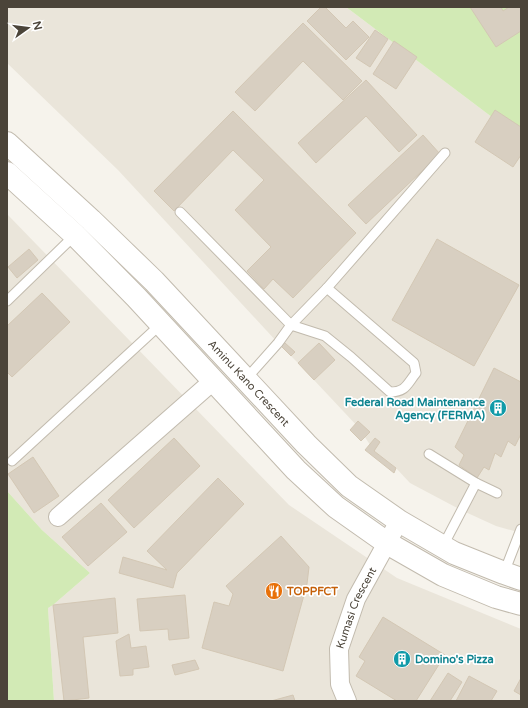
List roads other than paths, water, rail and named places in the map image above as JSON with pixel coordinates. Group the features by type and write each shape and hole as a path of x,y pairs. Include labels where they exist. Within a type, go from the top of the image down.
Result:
{"street":[{"name":"Aminu Kano Crescent","path":"7,144 91,220 154,281 306,444 349,486 399,521 454,553 512,576"},
{"path":"7,173 75,235 161,324 296,470 336,507 387,543 443,575 496,596 521,604"},
{"path":"58,517 214,381"},
{"name":"Kumasi Crescent","path":"347,701 340,684 339,649 356,599 399,521"}],"lane":[{"path":"246,379 278,343 291,324 327,288 445,153"},
{"path":"180,212 291,324 325,336 351,356 390,392 398,392 404,388 416,373 414,362 327,288"},
{"path":"7,302 75,235"},
{"path":"12,461 161,324"},
{"path":"429,454 497,494"},
{"path":"443,546 476,483"},
{"path":"512,576 521,529"}],"place":[{"name":"Federal Road Maintenance Agency (FERMA)","path":"498,408"},
{"name":"TOPPFCT","path":"274,591"},
{"name":"Domino's Pizza","path":"402,659"}]}
